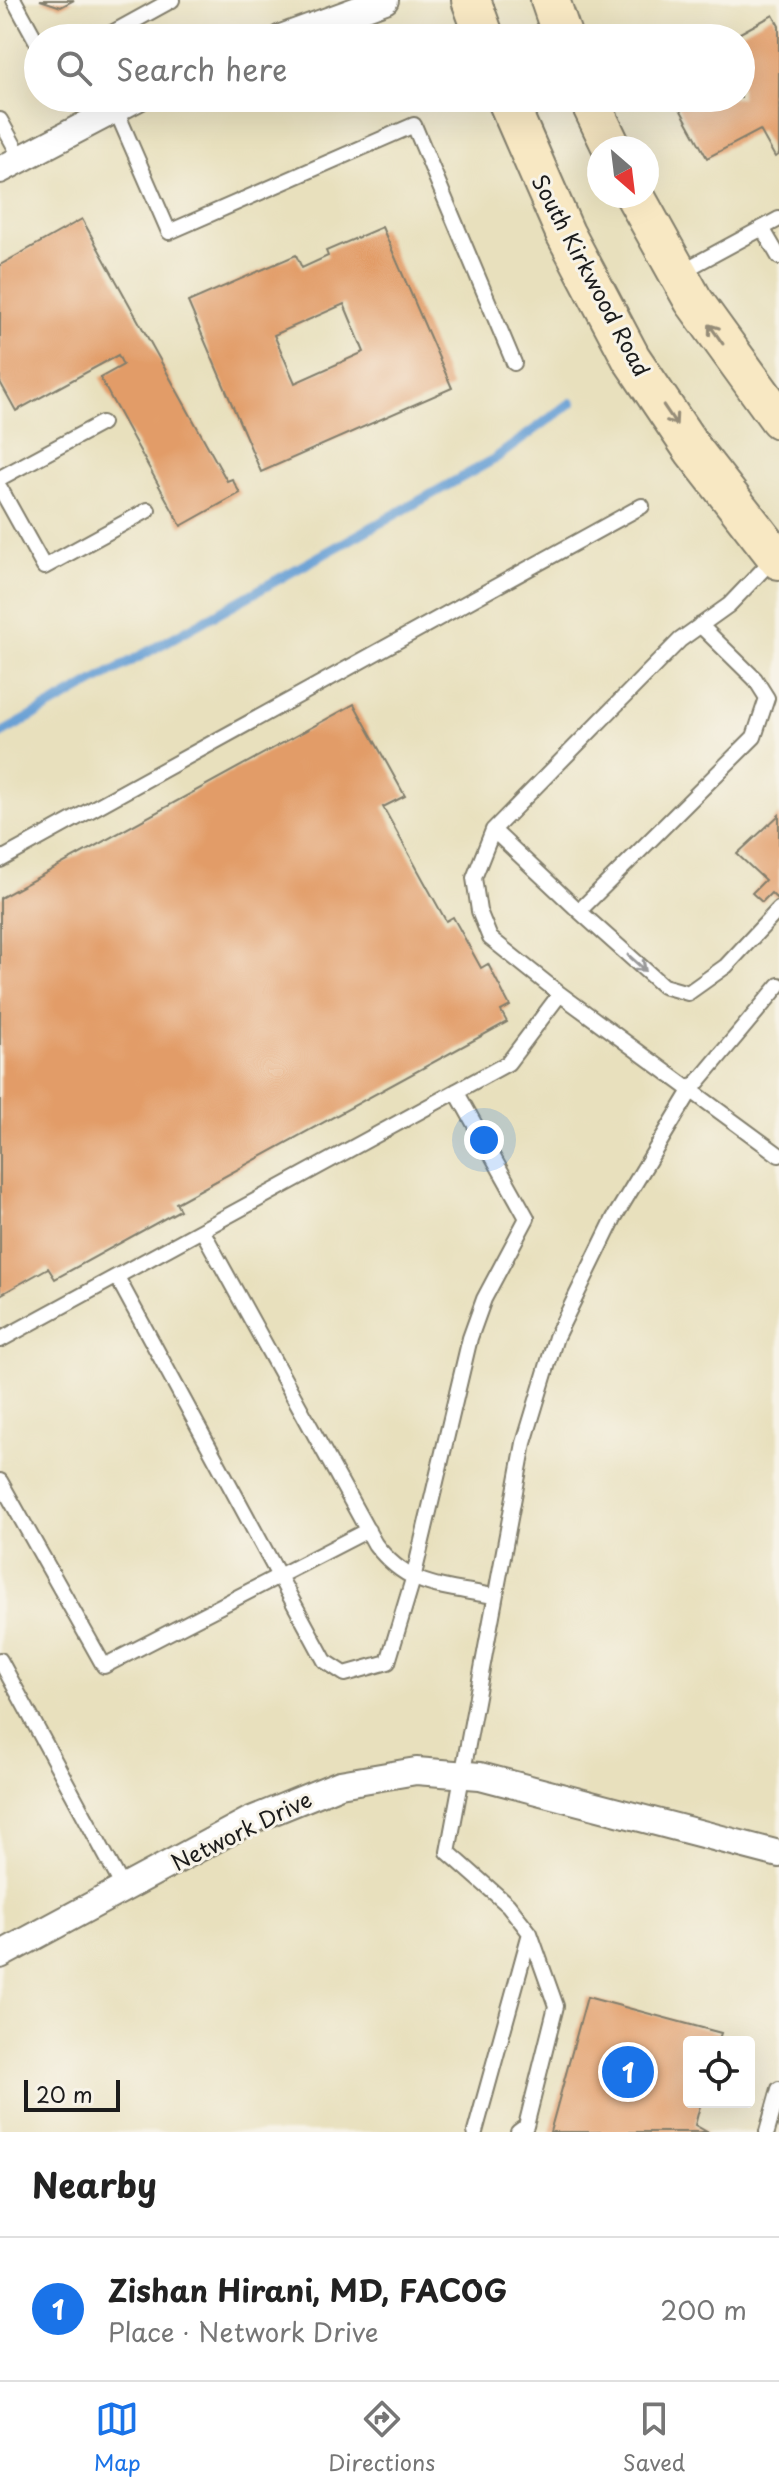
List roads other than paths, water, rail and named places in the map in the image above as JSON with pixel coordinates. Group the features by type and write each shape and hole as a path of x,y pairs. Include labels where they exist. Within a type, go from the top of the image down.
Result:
{"main road":[{"path":"471,0 480,24"},
{"path":"550,0 558,24"},
{"name":"South Kirkwood Road","path":"512,112 565,233 631,358 693,450 778,558"},
{"path":"595,112 606,136"},
{"path":"642,208 693,300 779,419"}],"street":[{"path":"319,24 385,0"},
{"path":"10,164 109,112"},
{"name":"Network Drive","path":"0,1955 249,1821 340,1784 416,1771 463,1772 779,1854"}],"lane":[{"path":"14,0 27,24"},
{"path":"139,24 172,0"},
{"path":"129,112 169,232 414,125 514,363"},
{"path":"0,120 10,164"},
{"path":"678,274 779,219"},
{"path":"762,228 779,257"},
{"path":"0,478 102,423"},
{"path":"0,488 44,567 148,510"},
{"path":"0,860 642,506"},
{"path":"778,558 729,605 680,640 493,830 474,878 479,911 490,938 560,994 779,1155"},
{"path":"579,911 754,737 773,697 700,625"},
{"path":"493,830 663,986 688,993 726,966 779,909"},
{"path":"518,2132 526,2126 556,2006 530,1933 508,1905 448,1852 493,1596 524,1443 556,1337 614,1218 692,1089 779,985"},
{"path":"0,1340 508,1063 560,994"},
{"path":"117,1277 325,1661 345,1674 388,1662 413,1579 470,1338 484,1299 527,1218 456,1091"},
{"path":"202,1230 368,1530 393,1567 413,1579 493,1596"},
{"path":"0,1481 104,1666 368,1530"},
{"path":"0,1660 124,1889"},
{"path":"475,2132 530,1933"},
{"path":"767,2132 779,2089"}],"waterway":[{"path":"0,734 493,460 571,403"}],"place":[{"name":"Zishan Hirani, MD, FACOG","path":"628,2072"}]}
